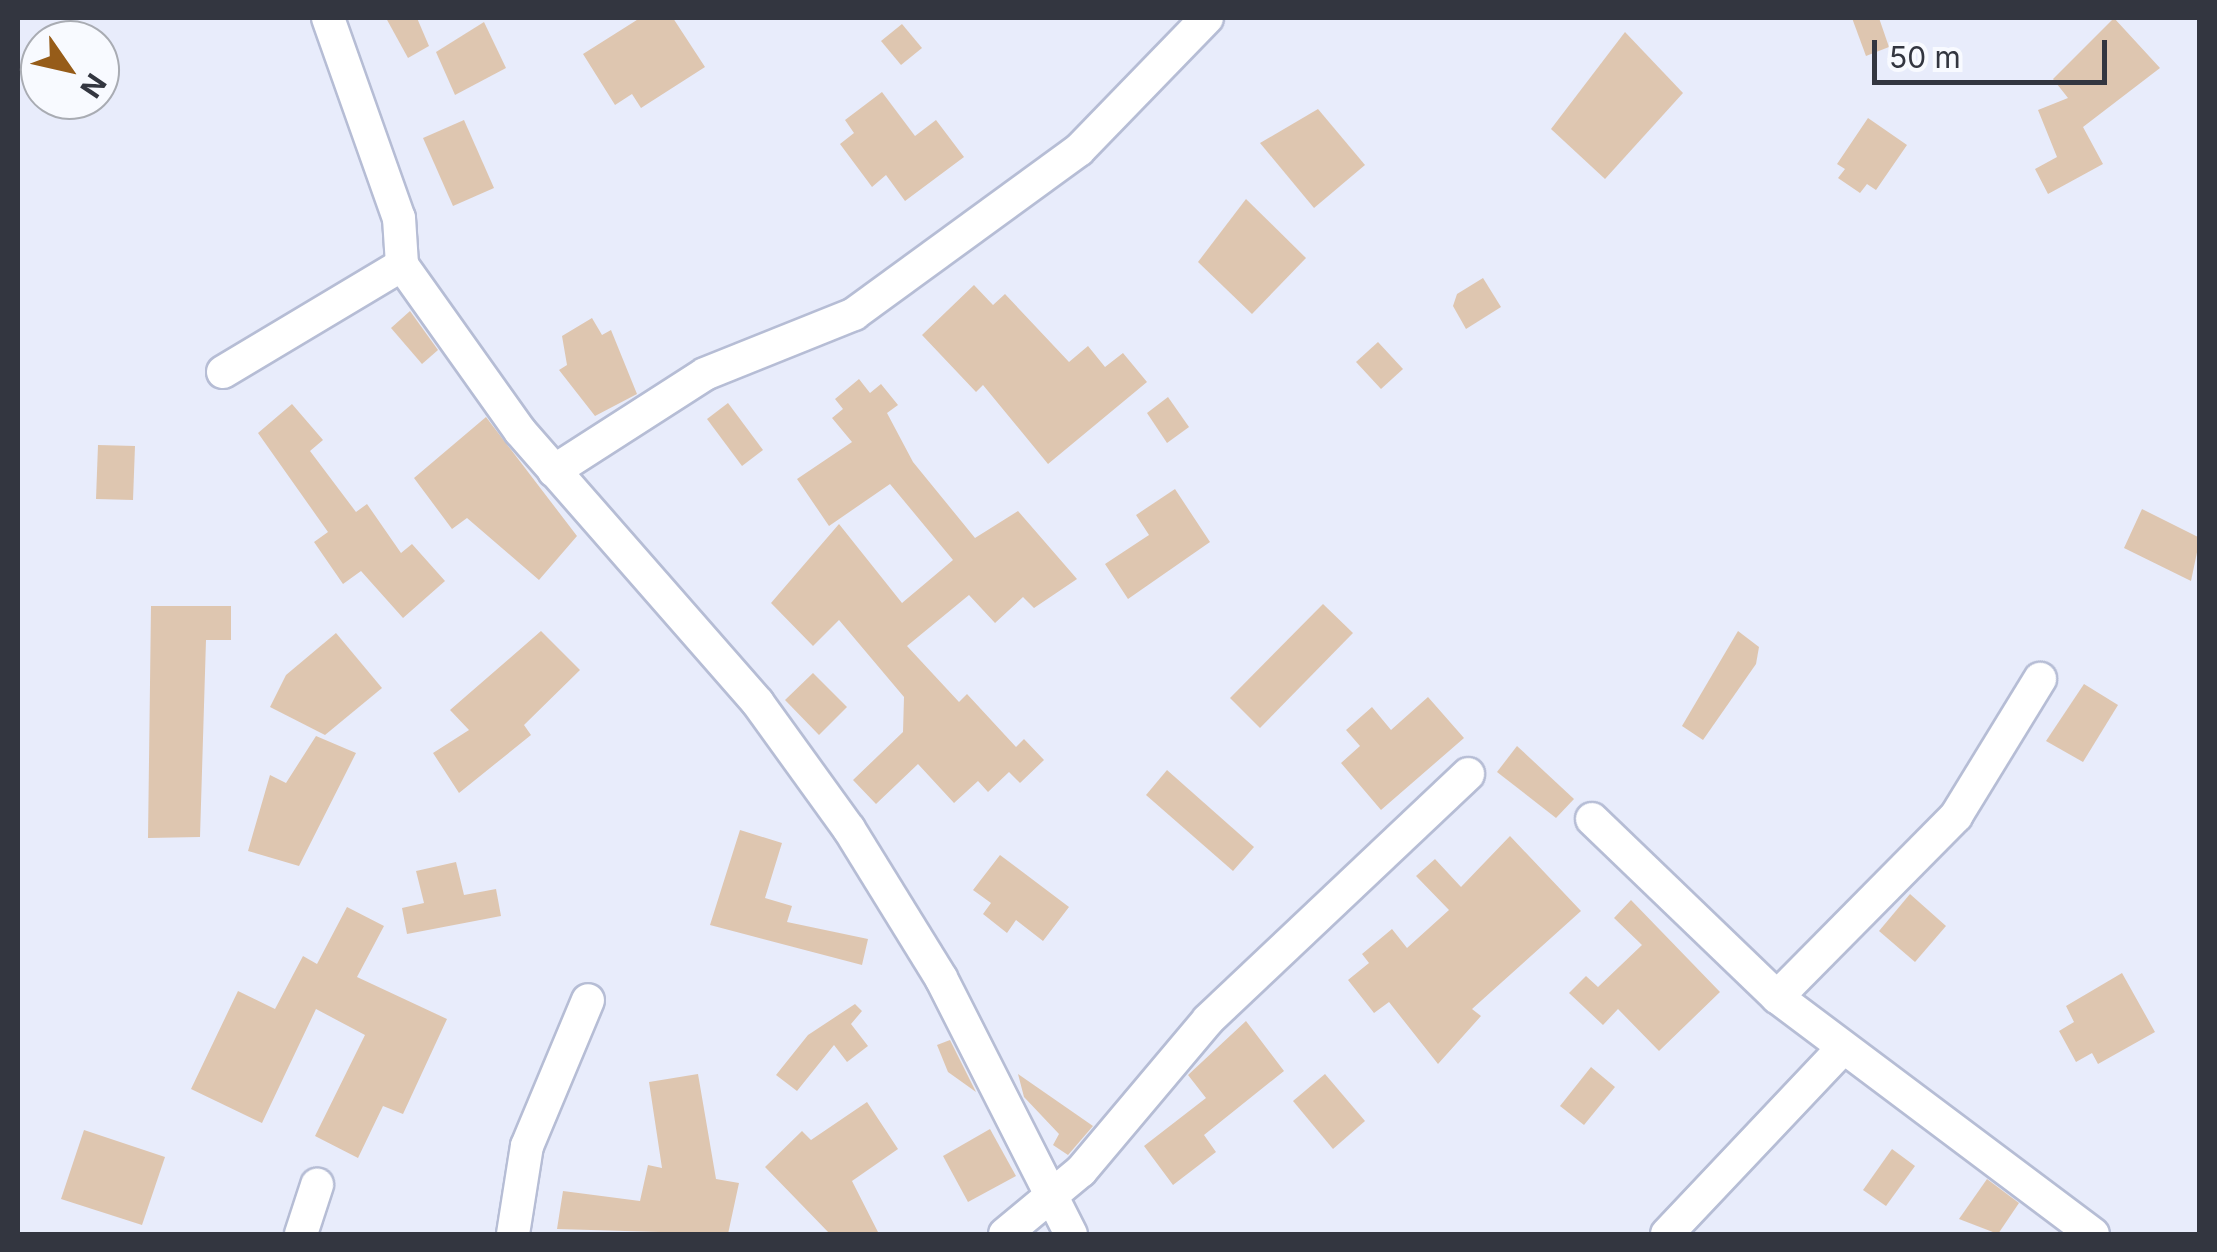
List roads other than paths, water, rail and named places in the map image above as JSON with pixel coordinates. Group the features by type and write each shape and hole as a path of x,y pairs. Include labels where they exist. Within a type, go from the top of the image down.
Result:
{"street":[{"path":"328,18 399,218 402,265 554,471 758,703 849,829 941,978 1071,1234"},
{"path":"554,471 706,374 870,303 1078,150 1207,18"},
{"path":"223,372 402,265"},
{"path":"1777,996 1956,816 2040,680"},
{"path":"1005,1234 1053,1197 1208,1020 1468,774"},
{"path":"1592,818 1777,996 2074,1228"},
{"path":"514,1234 527,1146 588,1000"},
{"path":"1667,1234 1844,1048"},
{"path":"302,1234 317,1185"}]}
